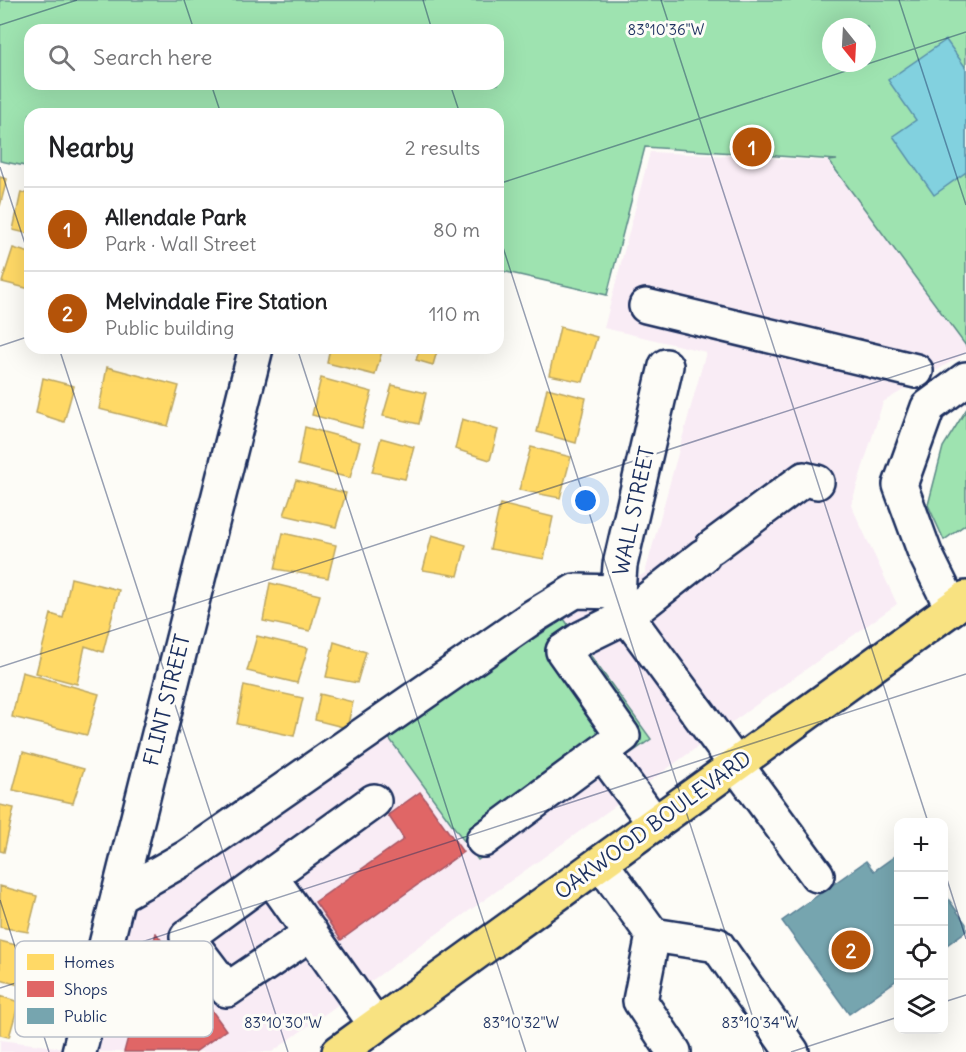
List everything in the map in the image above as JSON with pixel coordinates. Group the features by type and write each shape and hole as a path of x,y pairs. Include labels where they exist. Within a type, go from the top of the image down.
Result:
{"main road":[{"name":"OAKWOOD BOULEVARD","path":"339,1052 959,603"}],"street":[{"path":"646,306 916,371"},
{"name":"FLINT STREET","path":"107,941 254,354"},
{"name":"WALL STREET","path":"622,604 620,565 666,366"},
{"path":"959,603 924,554 900,485 928,407 966,379"},
{"path":"483,840 623,736 563,651 622,604 707,552 804,479 817,482"},
{"path":"118,896 187,857 534,616 575,591 622,604 735,765 817,875"},
{"path":"602,752 655,824"},
{"path":"190,941 187,937 374,801"},
{"path":"601,863 653,935 717,945 792,1052"},
{"path":"270,876 376,1025"},
{"path":"213,971 227,990 311,933"},
{"path":"653,935 640,1001 674,1052"},
{"name":"FLINT STREET","path":"79,1052 83,1037"}],"shaded area":[{"path":"650,152 829,161 966,346 966,353 883,402 851,505 897,604 272,1052 0,1052 0,1040 89,1051 93,1037 213,1037 213,941 120,941 128,911 386,734 564,619 645,573 706,352 604,328"}],"green space":[{"path":"0,0 966,0 966,346 829,161 837,160 645,147 607,295 504,271 504,108 24,108 24,166 0,161"},
{"path":"966,410 966,524 944,540 928,505 943,447"},
{"path":"564,619 651,739 478,860 386,734"}],"water":[{"path":"946,40 966,68 966,172 934,195 893,136 916,120 888,80"}],"building: Homes":[{"path":"0,177 7,179 0,206"},
{"path":"21,192 24,193 24,233 13,230"},
{"path":"13,248 24,251 24,288 2,282"},
{"path":"560,327 597,337 583,382 549,375"},
{"path":"329,354 381,354 375,375 327,363"},
{"path":"418,354 436,354 433,365 416,360"},
{"path":"107,367 179,386 168,426 99,409"},
{"path":"43,378 74,386 64,422 36,413"},
{"path":"321,378 372,392 362,428 312,415"},
{"path":"392,385 426,393 419,424 383,416"},
{"path":"547,388 586,398 576,443 537,432"},
{"path":"462,419 498,430 490,460 455,449"},
{"path":"305,427 360,442 350,478 298,465"},
{"path":"381,438 414,447 405,479 372,472"},
{"path":"531,447 571,457 560,498 519,490"},
{"path":"296,480 346,493 336,527 284,515"},
{"path":"500,504 553,517 544,559 490,549"},
{"path":"283,533 336,545 328,578 275,569"},
{"path":"432,535 466,545 458,576 423,570"},
{"path":"71,578 119,590 103,652 85,646 77,684 36,673 51,614 63,618"},
{"path":"270,583 320,595 310,631 263,621"},
{"path":"257,636 308,648 297,683 247,671"},
{"path":"334,642 366,652 357,683 326,677"},
{"path":"22,672 99,694 87,735 12,717"},
{"path":"244,685 303,698 294,736 237,724"},
{"path":"320,694 353,702 347,728 315,720"},
{"path":"23,752 84,769 73,803 13,790"},
{"path":"0,805 14,808 4,852 0,851"},
{"path":"0,886 37,896 28,932 0,927"},
{"path":"0,941 15,945 15,984 0,980"},
{"path":"0,996 15,1001 15,1016 9,1037 0,1035"}],"building: Shops":[{"path":"420,792 463,852 341,940 315,902 404,839 388,815"},
{"path":"156,933 162,941 154,941"},
{"path":"213,1012 226,1030 195,1052 124,1052 128,1037 213,1037"}],"building: Public":[{"path":"894,857 894,982 849,1014 782,921 866,861 874,871"},
{"path":"948,899 966,924 966,931 948,944"}],"place":[{"name":"Allendale Park","path":"752,147"},
{"name":"Melvindale Fire Station","path":"851,950"}]}
